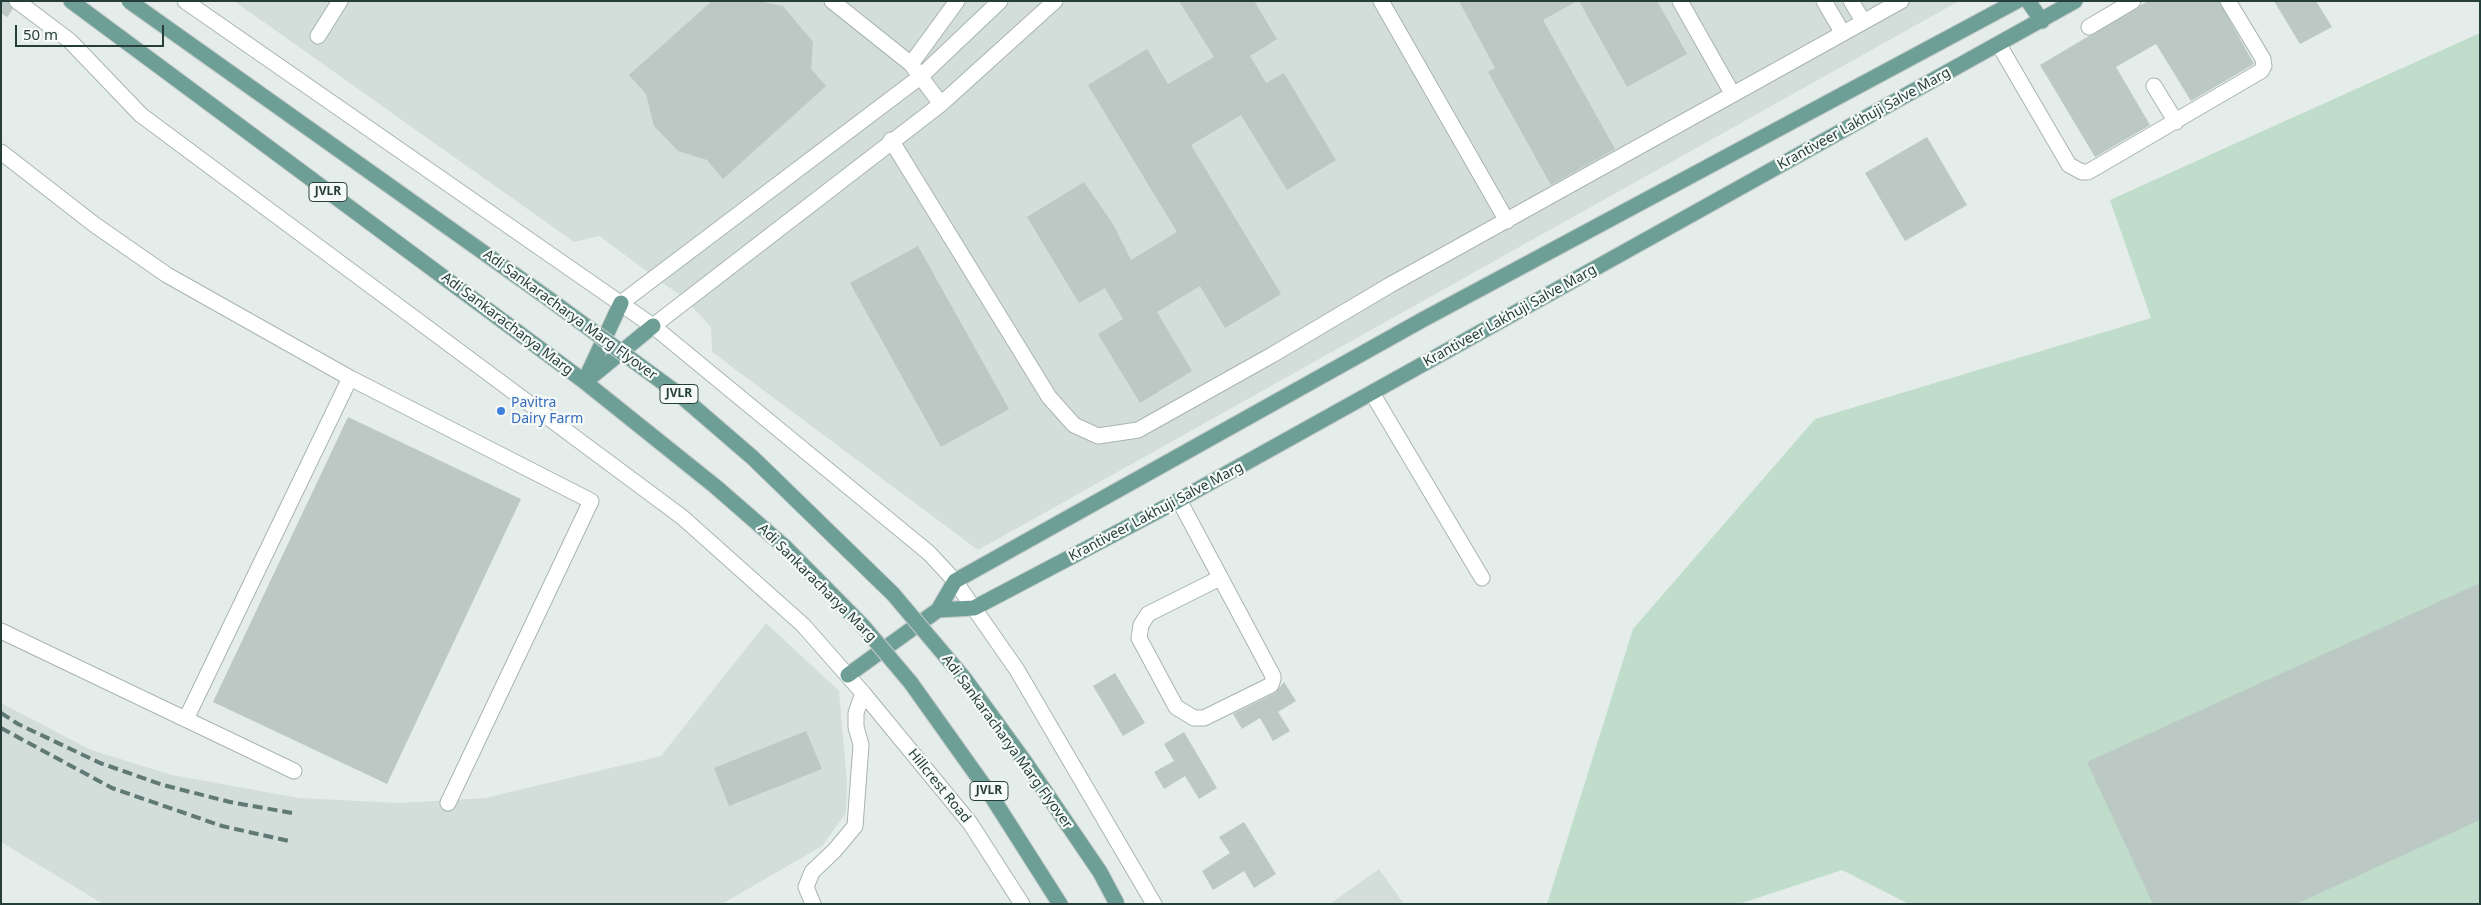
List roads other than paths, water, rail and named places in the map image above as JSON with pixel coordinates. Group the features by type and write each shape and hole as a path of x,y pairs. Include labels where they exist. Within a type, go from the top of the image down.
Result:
{"main road":[{"name":"Adi Sankaracharya Marg","path":"71,1 584,382 723,493 786,548 863,626 911,684 990,794 1060,904"},
{"name":"Adi Sankaracharya Marg Flyover","path":"128,1 557,304 680,395 753,458 893,594 964,678 1025,762 1095,864 1117,904"},
{"path":"848,675 938,610 955,581 1424,319 2017,1"},
{"path":"2028,1 2042,21"},
{"name":"Krantiveer Lakhuji Salve Marg","path":"938,610 974,608 1179,500 2075,1"},
{"path":"584,382 621,303"},
{"path":"584,382 653,326"}],"street":[{"name":"Hillcrest Road","path":"17,1 70,41 141,115 682,517 803,625 848,675 970,823 1022,904"},
{"path":"185,1 653,326 929,553 955,581 1016,670 1154,904"},
{"path":"318,36 340,1"},
{"path":"832,1 910,64 941,104"},
{"path":"910,64 957,1"},
{"path":"621,303 920,77 1000,1"},
{"path":"653,326 891,140 941,104 1055,1"},
{"path":"1381,1 1507,221"},
{"path":"1680,1 1732,93"},
{"path":"1824,1 1842,32"},
{"path":"1851,1 1863,21"},
{"path":"891,140 1049,397 1074,425 1098,436 1138,430 1272,356 1390,285 1732,93 1901,1"},
{"path":"2089,26 2133,1"},
{"path":"1999,45 2069,165 2075,169 2088,172 2256,76 2264,66 2263,60 2228,1"},
{"path":"2154,86 2176,122"},
{"path":"1,152 95,225 167,275 350,378 591,501 448,803"},
{"path":"186,719 350,378"},
{"path":"1372,393 1482,578"},
{"path":"1179,500 1220,578 1273,679 1271,685 1204,718 1194,718 1176,707 1140,638 1141,625 1148,614 1220,578"},
{"path":"1,631 294,771"},
{"path":"813,904 806,887 812,872 835,850 855,826 861,745 856,726 856,713 863,693"}],"tunnel":[{"path":"1,13 9,1"}],"railway":[{"path":"1,713 18,724 100,763 163,785 230,802 292,813"},
{"path":"1,728 112,788 222,826 289,841"}],"place":[{"name":"Pavitra Dairy Farm","path":"501,411"}]}
